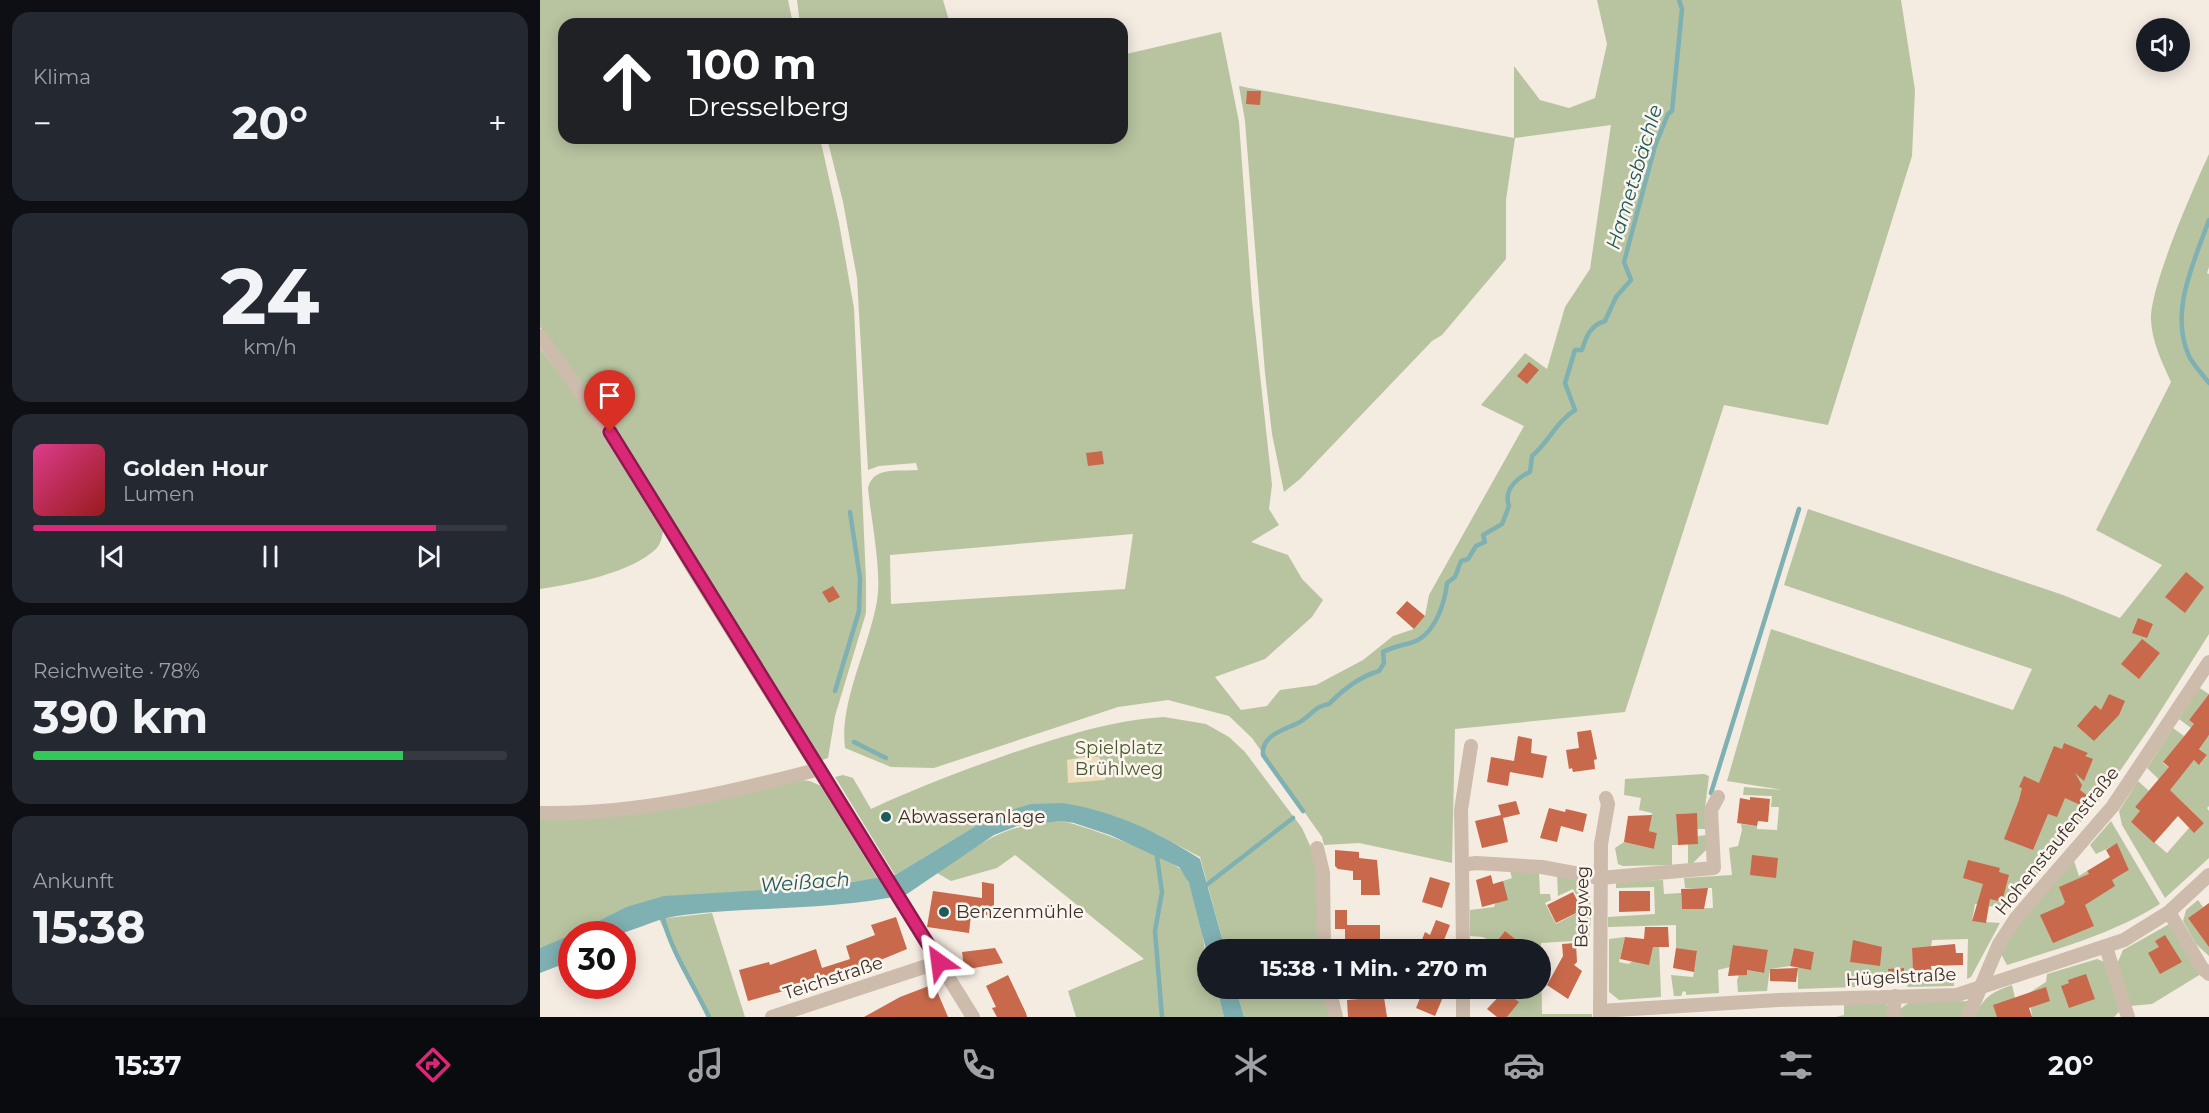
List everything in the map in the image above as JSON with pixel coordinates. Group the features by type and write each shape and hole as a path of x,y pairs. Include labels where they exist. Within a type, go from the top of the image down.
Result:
{"street":[{"path":"540,336 622,450 689,562 973,1017"},
{"name":"Hohenstaufenstraße","path":"1968,1017 1999,944 2016,918 2114,806 2209,662"},
{"path":"1462,939 1461,810 1471,746"},
{"path":"540,813 610,810 676,803 820,769"},
{"path":"1462,865 1476,863 1542,867 1600,878 1714,868 1711,810 1718,797"},
{"name":"Bergweg","path":"1600,1014 1600,878 1601,844 1608,804 1606,798"},
{"path":"1317,848 1323,873 1324,939"},
{"name":"Hügelstraße","path":"1600,1014 1895,996 1957,995 2106,947 2140,932 2169,912 2209,875"},
{"path":"2169,912 2202,968 2209,974"},
{"path":"2106,947 2128,1017"},
{"name":"Teichstraße","path":"772,1017 939,962"},
{"path":"1893,1017 1895,996"},
{"path":"1332,999 1336,1017"},
{"path":"1463,999 1463,1017"}],"green space":[{"path":"540,0 788,0 792,18 558,18 558,144 821,144 839,223 854,308 866,580 866,613 835,716 828,758 822,760 817,755 615,428 540,327"},
{"path":"797,0 943,0 948,18 799,18"},
{"path":"1597,0 1901,0 1915,90 1912,156 1828,425 1724,405 1625,712 1455,729 1452,863 1359,843 1324,845 1322,837 1252,738 1229,716 1168,700 1118,707 934,768 891,767 845,748 846,712 877,601 877,560 868,488 871,481 881,473 918,470 916,463 879,466 868,470 857,278 843,202 828,144 1128,144 1128,54 1221,32 1239,122 1252,301 1272,485 1269,509 1279,525 1251,542 1288,555 1302,579 1323,600 1312,617 1265,659 1215,677 1241,710 1267,706 1280,690 1316,685 1363,660 1393,636 1414,629 1425,616 1429,595 1524,426 1481,405 1525,353 1547,369 1565,307 1590,269 1611,125 1515,138 1506,200 1506,259 1442,335 1432,341 1300,479 1284,492 1272,434 1265,373 1245,121 1239,86 1514,138 1514,66 1540,100 1569,108 1595,98 1607,44","holes":["1133,534 1125,589 891,604 890,555"]},
{"path":"2209,154 2209,267 2207,273 2209,274 2209,634 2151,726 2102,797 2008,909 1975,904 1972,921 2000,923 1971,977 1967,979 1968,939 1932,940 1931,948 1912,948 1913,971 1953,972 1954,986 1908,987 1904,982 1904,969 1901,968 1884,986 1798,989 1798,967 1811,969 1814,952 1794,948 1790,966 1770,969 1767,991 1738,992 1737,980 1742,969 1763,973 1768,951 1734,945 1730,967 1718,970 1719,993 1686,995 1683,991 1681,996 1674,996 1671,975 1693,977 1697,952 1676,948 1676,925 1608,927 1608,917 1655,914 1654,887 1616,888 1616,881 1663,880 1664,894 1681,893 1682,909 1713,908 1712,888 1685,888 1684,878 1732,875 1729,848 1738,846 1742,830 1741,824 1757,826 1757,829 1777,830 1779,807 1771,807 1772,796 1743,795 1744,787 1783,790 1727,781 1771,629 2013,710 2032,669 1784,585 1808,509 2063,595 2120,618 2162,565 2096,530 2171,382 2153,336 2151,320 2153,305 2157,285 2174,237"},
{"path":"540,348 604,434 664,527 658,547 632,565 601,576 540,589"},
{"path":"2198,687 2209,694 2189,720 2209,736 2209,806 2207,808 2209,811 2209,858 2165,898 2122,825 2119,811 2138,781 2149,791 2135,807 2141,812 2131,822 2167,853 2189,828 2204,823 2147,768 2173,728 2184,736 2163,763 2181,776 2194,760 2200,764 2207,755 2196,746 2203,737 2179,719"},
{"name":"Spielplatz Brühlweg","path":"1164,717 1206,724 1229,737 1245,752 1302,828 1312,850 1317,874 1320,939 1222,939 1200,857 1159,835 1114,816 992,816 895,875 835,777 843,775 853,778 871,809 906,793 1012,753 1106,725"},
{"path":"1704,774 1709,776 1705,808 1706,829 1697,829 1696,813 1676,814 1678,845 1672,845 1672,865 1623,866 1618,864 1615,848 1624,842 1654,849 1657,833 1649,831 1652,813 1639,810 1641,798 1624,795 1625,779"},
{"path":"800,780 810,781 821,786 878,879 626,907 599,921 558,921 558,942 540,948 540,819"},
{"path":"1061,821 1071,823 1159,856 1180,869 1193,893 1203,939 1197,939 1197,999 1220,999 1224,1017 1076,1017 1068,991 1144,959 1015,855 997,868 951,881 937,873 995,836 1023,826"},
{"path":"2111,821 2160,904 2104,932 2007,965 2001,954 2021,920 2074,861 2079,876 2087,871 2094,882 2119,876 2129,870 2117,844 2096,854 2090,845"},
{"path":"1707,835 1707,849 1693,863 1688,864 1688,844 1698,844 1698,836"},
{"path":"1510,871 1539,873 1540,894 1550,894 1551,900 1545,903 1556,924 1584,909 1573,889 1558,896 1557,874 1580,881 1585,886 1590,900 1589,940 1551,942 1551,939 1515,939 1505,931 1499,939 1470,936 1470,910 1494,907 1503,881 1512,878"},
{"path":"2198,900 2203,907 2188,918 2209,935 2209,956 2196,944 2183,921 2186,910"},
{"path":"712,913 745,1017 708,1017 659,919"},
{"path":"2171,923 2201,974 2152,1004 2130,1006 2117,964 2123,950"},
{"path":"1625,937 1619,962 1629,964 1654,941 1659,942 1661,997 1619,1000 1609,992 1609,939"},
{"path":"2097,959 2107,963 2120,1011 2114,1017 2032,1017 2029,993 2046,982 2047,974"},
{"path":"2012,985 2015,998 1997,1017 1975,1017 1989,996"},
{"path":"1239,999 1328,999 1332,1017 1244,1017"},
{"path":"1515,999 1542,999 1542,1014 1592,1014 1592,1017 1507,1017 1518,1002"},
{"path":"1970,1001 1963,1017 1896,1017 1897,1011 1910,1002"},
{"path":"1885,1002 1890,1011 1890,1017 1836,1017 1844,1015 1844,1004"}],"sand":[{"path":"1089,756 1099,757 1105,772 1105,780 1068,783 1067,760"}],"water":[{"path":"1062,803 1098,811 1151,831 1200,859 1222,939 1203,939 1189,883 1179,867 1110,835 1061,821 1017,826 994,835 907,894 824,906 675,916 636,929 636,921 599,921 626,907 664,896 828,886 895,875 992,816 1031,804"},
{"path":"558,940 558,966 540,973 540,948"},
{"path":"1220,999 1239,999 1244,1017 1224,1017"}],"building":[{"path":"1247,91 1261,91 1260,105 1246,104"},
{"path":"1529,362 1539,370 1527,384 1517,376"},
{"path":"1102,451 1104,464 1088,466 1086,453"},
{"path":"2186,572 2204,587 2185,613 2165,597"},
{"path":"833,586 840,597 829,603 822,592"},
{"path":"1407,601 1425,616 1414,629 1396,613"},
{"path":"2138,618 2153,624 2147,638 2132,633"},
{"path":"2142,639 2160,653 2139,679 2121,664"},
{"path":"2109,694 2125,701 2119,715 2094,741 2077,726 2095,705 2101,710"},
{"path":"2209,694 2209,735 2199,749 2207,755 2199,765 2194,760 2170,790 2204,823 2194,833 2178,816 2154,843 2131,822 2140,811 2135,807 2169,767 2163,762 2194,724 2189,720"},
{"path":"1591,730 1597,759 1594,760 1595,769 1573,772 1572,768 1569,769 1566,750 1579,748 1577,732"},
{"path":"1518,736 1532,739 1531,753 1547,756 1543,778 1510,772 1508,786 1487,782 1491,757 1514,761"},
{"path":"2064,743 2088,753 2085,756 2093,759 2084,781 2075,773 2082,785 2080,790 2089,797 2085,807 2065,798 2057,817 2048,814 2033,850 2004,839 2019,800 2022,788 2019,787 2024,776 2039,783 2054,746 2062,749"},
{"path":"1750,797 1770,799 1768,822 1758,821 1757,826 1737,823 1740,798 1750,800"},
{"path":"1516,801 1520,814 1503,818 1508,842 1482,848 1475,821 1501,815 1498,805"},
{"path":"1549,808 1587,814 1583,832 1561,826 1557,842 1540,838"},
{"path":"1697,813 1698,844 1678,845 1676,814"},
{"path":"1652,815 1649,831 1657,833 1654,849 1624,842 1628,816"},
{"path":"2117,843 2129,870 2112,880 2115,886 2085,905 2094,926 2053,943 2040,915 2063,905 2065,902 2059,887 2089,874 2087,871 2110,857 2106,850"},
{"path":"1335,850 1359,852 1359,858 1377,860 1380,895 1361,895 1361,880 1353,880 1353,871 1338,869 1335,866"},
{"path":"1752,855 1778,858 1776,878 1750,875"},
{"path":"1968,860 2000,868 1999,872 2009,875 2002,902 1990,899 1986,923 1972,921 1983,884 1963,878"},
{"path":"1491,875 1493,884 1503,881 1508,900 1482,907 1476,880"},
{"path":"1430,877 1450,883 1442,908 1422,902"},
{"path":"982,882 994,884 994,915 971,915 969,933 927,927 933,891 982,898"},
{"path":"1708,888 1704,909 1682,909 1681,889"},
{"path":"1619,891 1650,891 1650,911 1619,912"},
{"path":"1573,892 1582,910 1556,923 1547,905"},
{"path":"2209,903 2209,947 2188,918"},
{"path":"1335,910 1347,910 1347,925 1380,925 1380,939 1345,939 1345,929 1335,929"},
{"path":"896,917 907,949 854,971 826,980 824,974 790,986 791,989 748,1001 739,970 769,962 770,965 816,949 822,968 850,959 846,946 875,935 871,925"},
{"path":"1436,920 1450,925 1444,939 1422,939 1425,932 1430,935"},
{"path":"1645,927 1668,927 1669,947 1653,947 1649,965 1620,959 1625,937 1644,939"},
{"path":"1505,931 1515,939 1499,939"},
{"path":"2165,935 2182,962 2160,974 2148,953 2159,947 2155,941"},
{"path":"1853,940 1882,947 1880,966 1850,962"},
{"path":"1576,943 1577,962 1574,965 1582,971 1568,999 1551,988 1551,978 1563,956 1562,944"},
{"path":"1955,944 1956,953 1963,953 1963,965 1931,966 1932,973 1913,975 1912,948"},
{"path":"1733,945 1768,950 1764,973 1747,970 1747,975 1728,976"},
{"path":"995,948 1003,963 968,969 964,967 962,952"},
{"path":"1676,948 1697,951 1694,972 1673,968"},
{"path":"1794,948 1814,952 1811,970 1790,966"},
{"path":"1798,968 1796,982 1770,981 1770,969"},
{"path":"1904,968 1904,982 1888,983 1888,969"},
{"path":"2086,974 2095,999 2069,1008 2061,986 2069,983 2068,980"},
{"path":"1008,975 1027,1017 997,1017 992,1008 996,1007 986,986"},
{"path":"934,984 948,1017 864,1017 900,997"},
{"path":"2046,987 2050,1001 2029,1008 2032,1017 1997,1017 1993,1005"},
{"path":"1384,999 1387,1017 1348,1017 1347,1000"},
{"path":"1420,999 1442,999 1435,1016 1416,1008"},
{"path":"1496,999 1515,999 1519,1002 1507,1017 1497,1017 1487,1009"}],"waterway":[{"name":"Hametsbächle","path":"1303,811 1263,755 1266,743 1274,734 1302,721 1320,707 1329,704 1359,680 1379,671 1384,663 1383,652 1418,640 1430,630 1442,607 1447,583 1455,577 1461,561 1468,559 1476,546 1485,542 1483,535 1502,524 1509,506 1508,495 1512,485 1530,472 1532,456 1563,420 1575,410 1565,383 1575,350 1582,350 1590,332 1596,325 1605,321 1616,297 1631,280 1624,262 1655,146 1668,114 1672,111 1682,9 1679,0"},
{"path":"2209,220 2186,287 2182,322 2189,356 2209,383"},
{"path":"1711,793 1799,509"},
{"path":"835,691 859,611 860,578 850,512"},
{"path":"854,742 886,758"},
{"name":"Hametsbächle","path":"1205,886 1293,818"},
{"path":"1156,850 1162,892 1155,931 1162,1017"},
{"path":"662,914 676,953 709,1017"}],"place":[{"name":"Abwasseranlage","path":"886,817"},
{"name":"Benzenmühle","path":"944,912"}],"route":[{"path":"610,432 939,962"}],"water label":[{"name":"Weißach","path":"805,882"}]}
